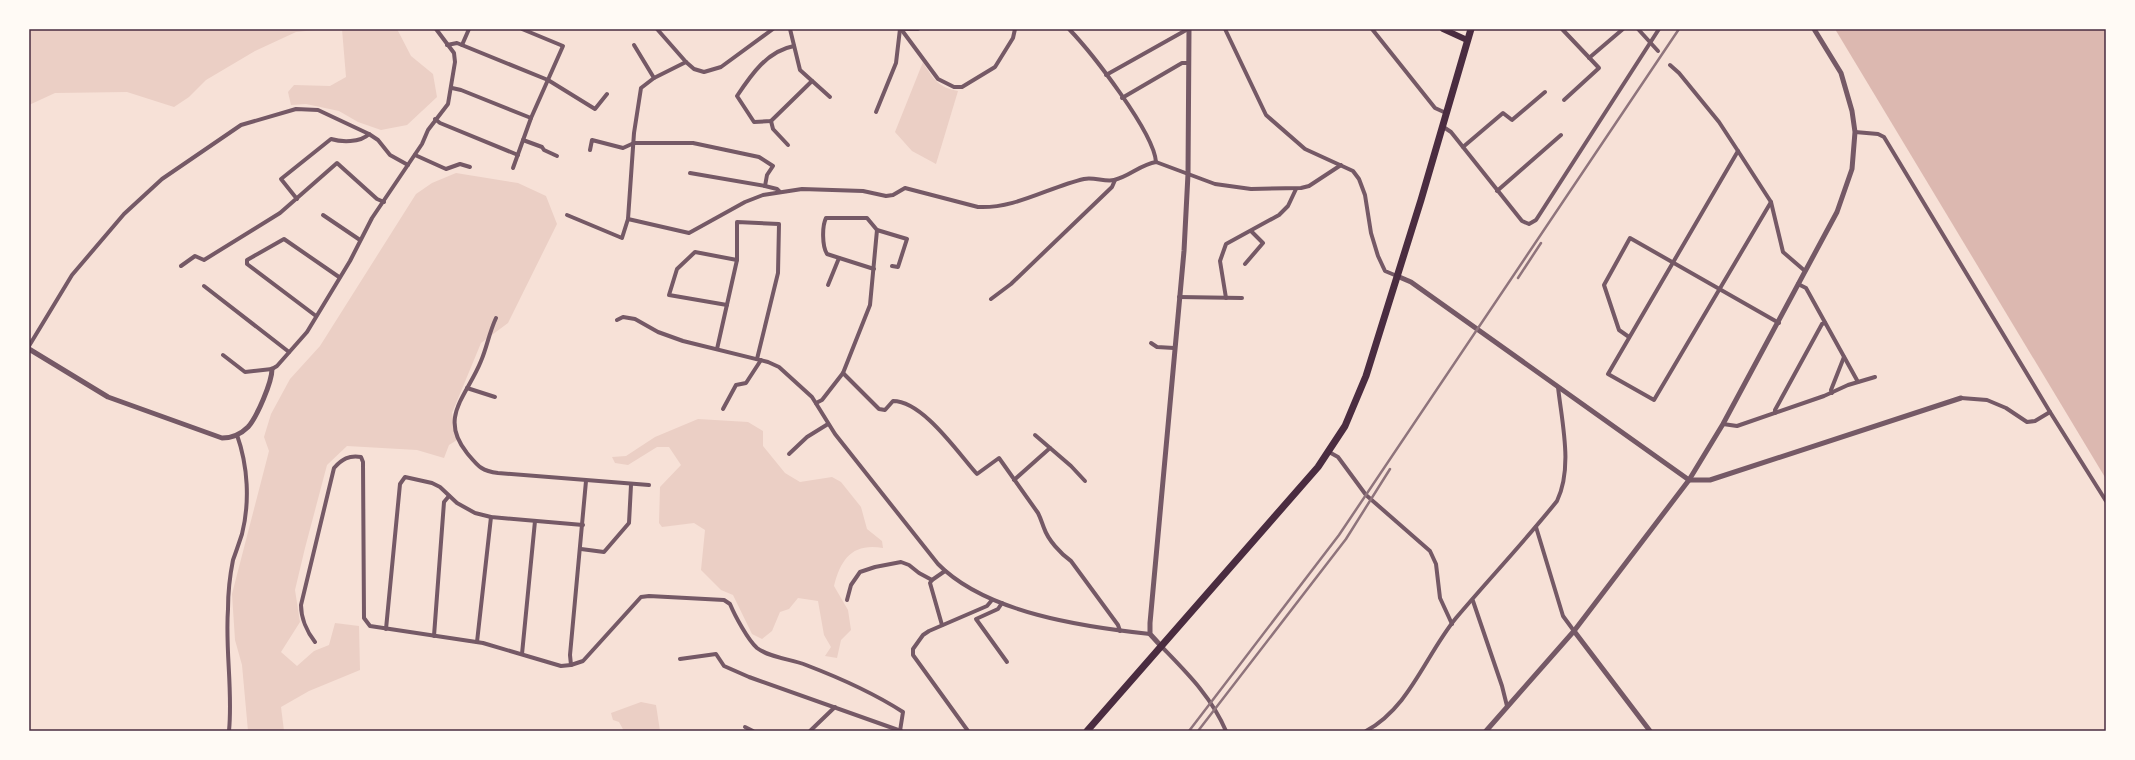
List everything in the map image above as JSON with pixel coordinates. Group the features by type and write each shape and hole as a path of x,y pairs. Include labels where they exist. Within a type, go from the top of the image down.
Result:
{"highway":[{"path":"1088,731 1318,467 1345,426 1357,400 1397,276 1471,29"}],"main road":[{"path":"1443,29 1467,40"}],"street":[{"path":"223,355 245,372 272,369 277,366 307,332 350,261 372,218 415,155 435,120 448,104 456,62 454,53 436,29"},
{"path":"462,46 469,29"},
{"path":"513,168 531,118 563,46 522,29"},
{"path":"657,29 694,70 704,72 721,67 747,46 773,29"},
{"path":"790,29 800,70 830,97"},
{"path":"901,29 938,80 949,85 962,86 999,62 1013,38 1015,29"},
{"path":"876,112 896,63 901,29"},
{"path":"905,29 918,29"},
{"path":"1069,29 1084,46 1106,76 1148,137 1156,153 1156,162"},
{"path":"1106,76 1188,29 1188,174 1184,251 1174,348 1150,634"},
{"path":"1225,29 1266,115 1305,149 1353,171 1359,179 1365,195 1371,233 1378,256 1385,271 1411,282 1689,480 1710,480 1961,398 1988,400 2006,408 2027,422 2035,421 2050,412"},
{"path":"1372,29 1436,108 1446,113"},
{"path":"1562,29 1599,68 1564,100"},
{"path":"1589,58 1623,29"},
{"path":"1638,29 1658,51"},
{"path":"1442,126 1451,132 1522,221 1529,224 1536,220 1659,29"},
{"path":"1486,731 1574,631 1689,480 1723,424 1779,323 1798,284 1837,212 1846,190 1852,169 1855,132 1848,94 1841,73 1814,29"},
{"path":"447,45 451,43 462,46 548,80 594,110 606,94"},
{"path":"634,45 654,78"},
{"path":"794,46 787,47 756,68 736,96 754,122 770,121 812,81"},
{"path":"567,215 622,238 628,219 634,143 642,88 654,78 686,62"},
{"path":"1122,98 1182,63 1189,63"},
{"path":"1670,65 1679,73 1719,122 1738,150 1771,202 1783,252 1805,271"},
{"path":"452,88 462,90 531,118"},
{"path":"1463,147 1503,113 1512,120 1545,92"},
{"path":"272,369 270,381 252,421 237,435 222,438 108,397 29,347 72,275 124,214 162,179 240,125 309,108 330,115 369,134 378,140 390,155 408,165"},
{"path":"435,120 518,155"},
{"path":"770,121 773,129 788,145"},
{"path":"1855,132 1878,134 1884,137 2050,412 2106,501"},
{"path":"297,199 281,179 331,139 346,141 366,137 369,134"},
{"path":"1497,191 1561,135"},
{"path":"524,140 542,147 544,150 557,156"},
{"path":"590,150 592,140 623,148 634,143 693,143 759,157 773,166 767,175 765,186"},
{"path":"1738,150 1608,374 1654,400 1771,202"},
{"path":"415,155 446,169 460,164 470,167"},
{"path":"628,219 689,233 745,202 763,195 802,190 863,191 886,196 904,188 978,207 988,208 1019,200 1086,178 1115,180 1147,163 1156,162 1215,184 1234,188 1296,189 1309,186 1341,165"},
{"path":"181,266 195,256 204,260 280,213 337,163 377,200 384,202"},
{"path":"690,173 765,186 777,189 780,192"},
{"path":"991,299 1011,284 1112,187 1115,180"},
{"path":"1226,298 1220,261 1226,244 1279,215 1288,206 1296,189"},
{"path":"323,215 360,240"},
{"path":"874,269 827,254 824,250 824,223 826,218 867,218 876,230 907,239 898,267 892,266"},
{"path":"717,349 736,260 736,222 779,224 778,273 759,359 746,383 736,385 723,409"},
{"path":"816,404 822,400 843,373 870,305 876,230"},
{"path":"1245,264 1263,243 1251,231"},
{"path":"1629,337 1619,330 1604,285 1630,238 1779,323"},
{"path":"316,316 246,264 247,260 284,239 288,240 339,277"},
{"path":"727,305 669,295 677,269 695,252 736,260"},
{"path":"828,285 840,258"},
{"path":"1798,284 1806,288 1858,382"},
{"path":"204,286 289,352"},
{"path":"1179,297 1242,298"},
{"path":"617,320 623,317 635,319 658,332 759,359 779,367 812,397 828,424 879,491 945,571 984,597 992,600 1082,624 1120,631 1150,634 1201,688 1216,710 1226,731"},
{"path":"496,318 488,336 481,361 455,414 454,427 459,442 478,466 486,471 498,474 649,485"},
{"path":"1775,413 1775,410 1822,324 1825,323"},
{"path":"1151,343 1157,347 1174,348"},
{"path":"1832,393 1831,390 1844,357"},
{"path":"843,373 879,409 885,410 893,401 899,401 915,408 926,417 977,474 999,458 1038,514 1044,528 1062,555 1071,561 1118,625 1120,631"},
{"path":"1723,424 1737,426 1875,377"},
{"path":"1366,731 1385,718 1398,705 1452,624 1557,501 1564,485 1566,469 1558,387"},
{"path":"468,388 495,397"},
{"path":"789,454 807,437 828,424"},
{"path":"229,731 231,674 228,609 233,562 242,533 246,507 247,479 244,456 237,435"},
{"path":"1035,435 1085,480"},
{"path":"1014,480 1050,448"},
{"path":"1329,452 1338,457 1366,494 1430,551 1436,564 1440,598 1452,624"},
{"path":"315,642 310,636 301,614 301,605 334,468 348,457 361,457 363,462 364,618 370,626 477,642 561,666 571,665 583,661 641,598 649,596 724,600 730,604 756,647 765,653 790,659 834,675 878,696 903,712 901,731 749,677 724,666 716,654 680,659"},
{"path":"386,629 400,484 405,477 432,483 440,487 457,503 475,513 491,517 583,525"},
{"path":"571,665 570,655 581,549 586,481"},
{"path":"581,549 604,552 624,530 629,523 632,484"},
{"path":"434,636 444,502 449,496"},
{"path":"477,642 491,517"},
{"path":"522,654 535,521"},
{"path":"1536,527 1563,616 1650,731"},
{"path":"847,600 851,585 860,572 875,567 901,562 909,565 919,573 932,580"},
{"path":"942,625 930,583 945,571"},
{"path":"968,731 913,655 913,649 923,635 942,625 987,606 992,600"},
{"path":"1473,601 1502,686 1507,706"},
{"path":"1002,603 998,609 976,619 1007,662"},
{"path":"810,731 835,707"},
{"path":"745,727 753,731"}],"shaded area":[{"path":"29,29 325,29 296,32 255,51 206,80 189,97 174,107 127,92 55,93 29,105"},
{"path":"342,29 397,29 411,56 433,74 437,97 407,125 381,130 358,122 339,111 306,104 291,105 288,92 294,85 330,86 346,77"},
{"path":"1835,29 2106,29 2106,479"},
{"path":"923,62 933,77 941,85 951,90 958,91 936,164 912,151 895,132"},
{"path":"456,173 518,183 546,196 557,224 508,323 481,343 452,413 457,440 449,445 444,458 417,450 347,446 327,465 295,590 300,622 281,652 297,666 314,651 329,645 335,623 359,626 360,670 309,691 281,707 284,731 248,731 242,665 235,640 232,594 269,451 264,437 271,414 290,379 320,346 416,194 432,183"},
{"path":"698,419 748,422 763,431 763,446 785,473 800,482 832,477 841,482 861,507 867,529 882,541 883,548 873,547 856,550 845,560 840,568 834,586 848,610 851,630 841,640 837,658 825,656 831,647 824,635 818,601 798,598 789,609 780,612 772,631 762,639 752,634 733,595 721,590 701,570 705,530 694,523 662,527 659,523 660,487 681,465 669,447 657,447 628,465 615,463 612,457 626,456 655,437"},
{"path":"641,702 656,705 660,731 624,731 619,722 613,720 611,713"}],"railway":[{"path":"1189,731 1339,535 1679,29"},
{"path":"1518,278 1541,243"},
{"path":"1198,731 1346,539 1390,469"}]}
